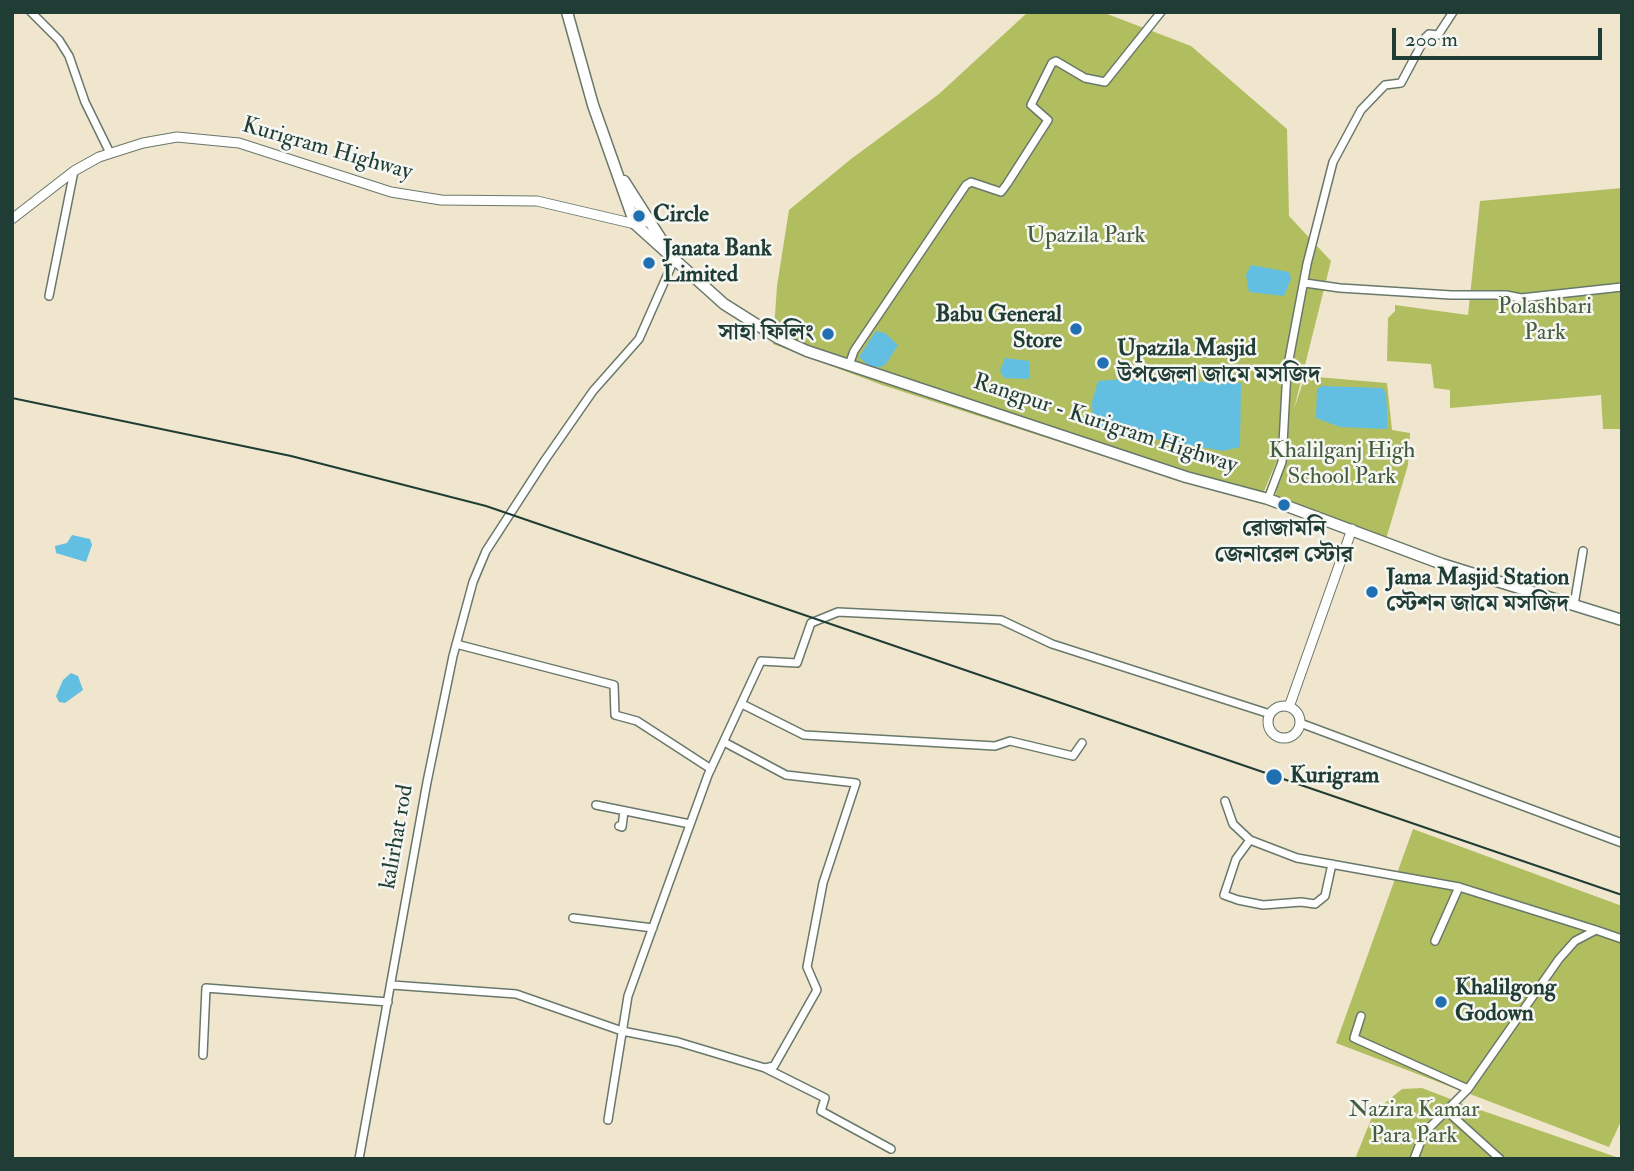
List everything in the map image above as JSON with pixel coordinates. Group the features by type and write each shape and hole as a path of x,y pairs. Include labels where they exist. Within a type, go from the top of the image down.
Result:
{"highway":[{"path":"566,12 593,105 635,224"},
{"path":"618,173 674,260"},
{"name":"Rangpur - Kurigram Highway","path":"635,224 724,304 778,338 849,365 1186,477 1268,499 1442,564 1622,620"}],"main road":[{"name":"Kurigram Highway","path":"12,219 74,171 110,153 177,137 239,143 391,192 441,200 537,201 635,224 650,221"},
{"path":"610,218 642,207"},
{"path":"1289,707 1352,529"},
{"path":"1278,707 1289,707 1297,713 1300,723 1292,736 1276,737 1267,724 1270,714 1278,707"}],"street":[{"path":"31,12 59,40 69,56 85,102 110,153"},
{"path":"849,365 854,351 966,185 971,182 993,192 1004,190 1048,120 1031,105 1052,62 1056,61 1085,78 1105,82 1161,12"},
{"path":"1268,499 1282,461 1287,370 1333,162 1346,135 1377,90 1385,85 1402,83 1425,38 1429,34 1438,34 1453,12"},
{"path":"49,296 74,171"},
{"name":"kalirhat rod","path":"359,1159 427,782 456,644 473,582 499,529 593,391 630,353 651,317 674,260"},
{"path":"1305,282 1351,289 1451,295 1506,295 1521,298 1622,287"},
{"path":"1574,605 1583,551"},
{"path":"608,1120 628,996 711,769 761,662 797,663 811,623 838,612 1001,620 1052,644 1270,714"},
{"path":"456,644 614,685 615,715 636,721 711,769"},
{"path":"742,704 804,735 995,746 1010,741 1073,756 1082,743"},
{"path":"1300,723 1622,843"},
{"path":"724,742 786,775 856,783 823,883 807,967 817,990 774,1066 765,1068"},
{"path":"1226,801 1233,824 1250,840 1297,858 1459,887 1622,939"},
{"path":"596,805 690,824"},
{"path":"619,826 622,827 624,811"},
{"path":"1250,840 1236,859 1224,895 1238,900 1264,905 1315,904 1325,896 1332,864"},
{"path":"1435,941 1459,887"},
{"path":"573,918 653,928"},
{"path":"1414,1159 1424,1133 1448,1112 1468,1089 1559,959 1575,941 1597,930"},
{"path":"392,985 516,995 622,1031 678,1042 765,1068 825,1098 821,1111 891,1149"},
{"path":"202,1055 206,988 388,1002"},
{"path":"1361,1016 1354,1038 1468,1089"},
{"path":"1448,1112 1500,1159"}],"green space":[{"name":"Upazila Park","path":"1028,12 1102,12 1191,46 1287,129 1289,216 1331,261 1294,409 1305,376 1387,383 1392,430 1410,433 1408,465 1386,539 1274,506 1284,444 1259,503 1184,482 882,385 773,344 777,286 789,210 851,159 939,94"},
{"name":"Polashbari Park","path":"1622,188 1622,429 1603,429 1601,395 1450,408 1450,390 1434,388 1431,364 1387,361 1388,318 1395,311 1395,305 1468,315 1480,201"},
{"path":"1413,829 1622,906 1622,1119 1609,1147 1336,1043"},
{"name":"Nazira Kamar Para Park","path":"1422,1088 1622,1159 1355,1159 1374,1112 1402,1089"}],"water":[{"path":"1251,265 1289,272 1291,279 1284,296 1249,292 1246,275"},
{"path":"876,331 885,333 898,345 886,364 870,367 859,357"},
{"path":"1005,358 1029,361 1029,379 1004,378 1000,371"},
{"path":"1121,379 1241,383 1240,447 1223,451 1093,428 1092,402 1098,381"},
{"path":"1322,386 1382,388 1386,393 1388,429 1340,427 1316,418 1317,389"},
{"path":"72,535 90,539 92,545 86,562 56,553 55,546 67,543"},
{"path":"71,673 78,676 83,690 65,703 59,702 56,696 63,680"}],"railway":[{"path":"12,398 291,456 486,506 1622,895"}],"place":[{"name":"Circle","path":"639,216"},
{"name":"Janata Bank Limited","path":"649,263"},
{"name":"Babu General Store","path":"1076,329"},
{"name":"সাহা ফিলিং","path":"828,334"},
{"name":"Upazila Masjid উপজেলা জামে মসজিদ","path":"1103,363"},
{"name":"রোজামনি জেনারেল স্টোর","path":"1284,505"},
{"name":"Jama Masjid Station স্টেশন জামে মসজিদ","path":"1372,592"},
{"name":"Kurigram","path":"1274,777"},
{"name":"Khalilgong Godown","path":"1441,1002"}],"park label":[{"name":"Khalilganj High School Park","path":"1342,465"}]}
